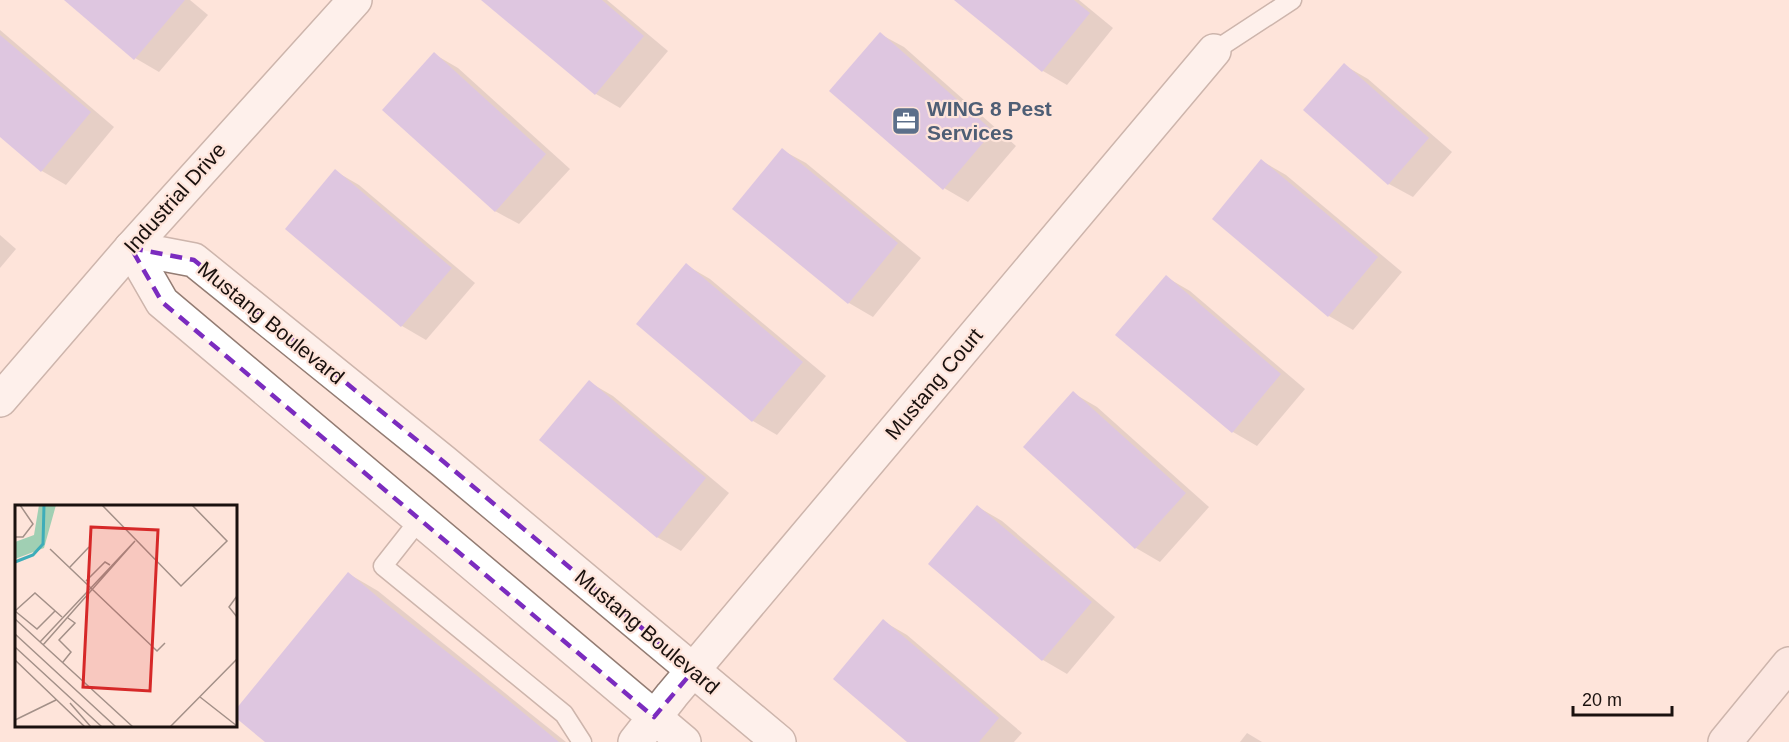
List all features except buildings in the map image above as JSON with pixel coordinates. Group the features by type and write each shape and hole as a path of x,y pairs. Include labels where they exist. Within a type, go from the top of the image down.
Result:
{"main road":[{"path":"1725,742 1789,664"}],"street":[{"name":"Industrial Drive","path":"0,400 131,248 355,0"},
{"name":"Mustang Court","path":"644,730 1214,51"},
{"path":"131,248 162,302 420,519 644,730 684,742"},
{"name":"Mustang Boulevard","path":"131,248 194,260 444,462 779,742"}],"lane":[{"path":"1214,51 1292,0"},
{"path":"420,519 383,566 564,714 582,742"}],"highlighted area":[{"path":"131,248 194,260 444,462 693,671 654,717 162,302"}],"place":[{"name":"WING 8 Pest Services","path":"906,121"}]}
